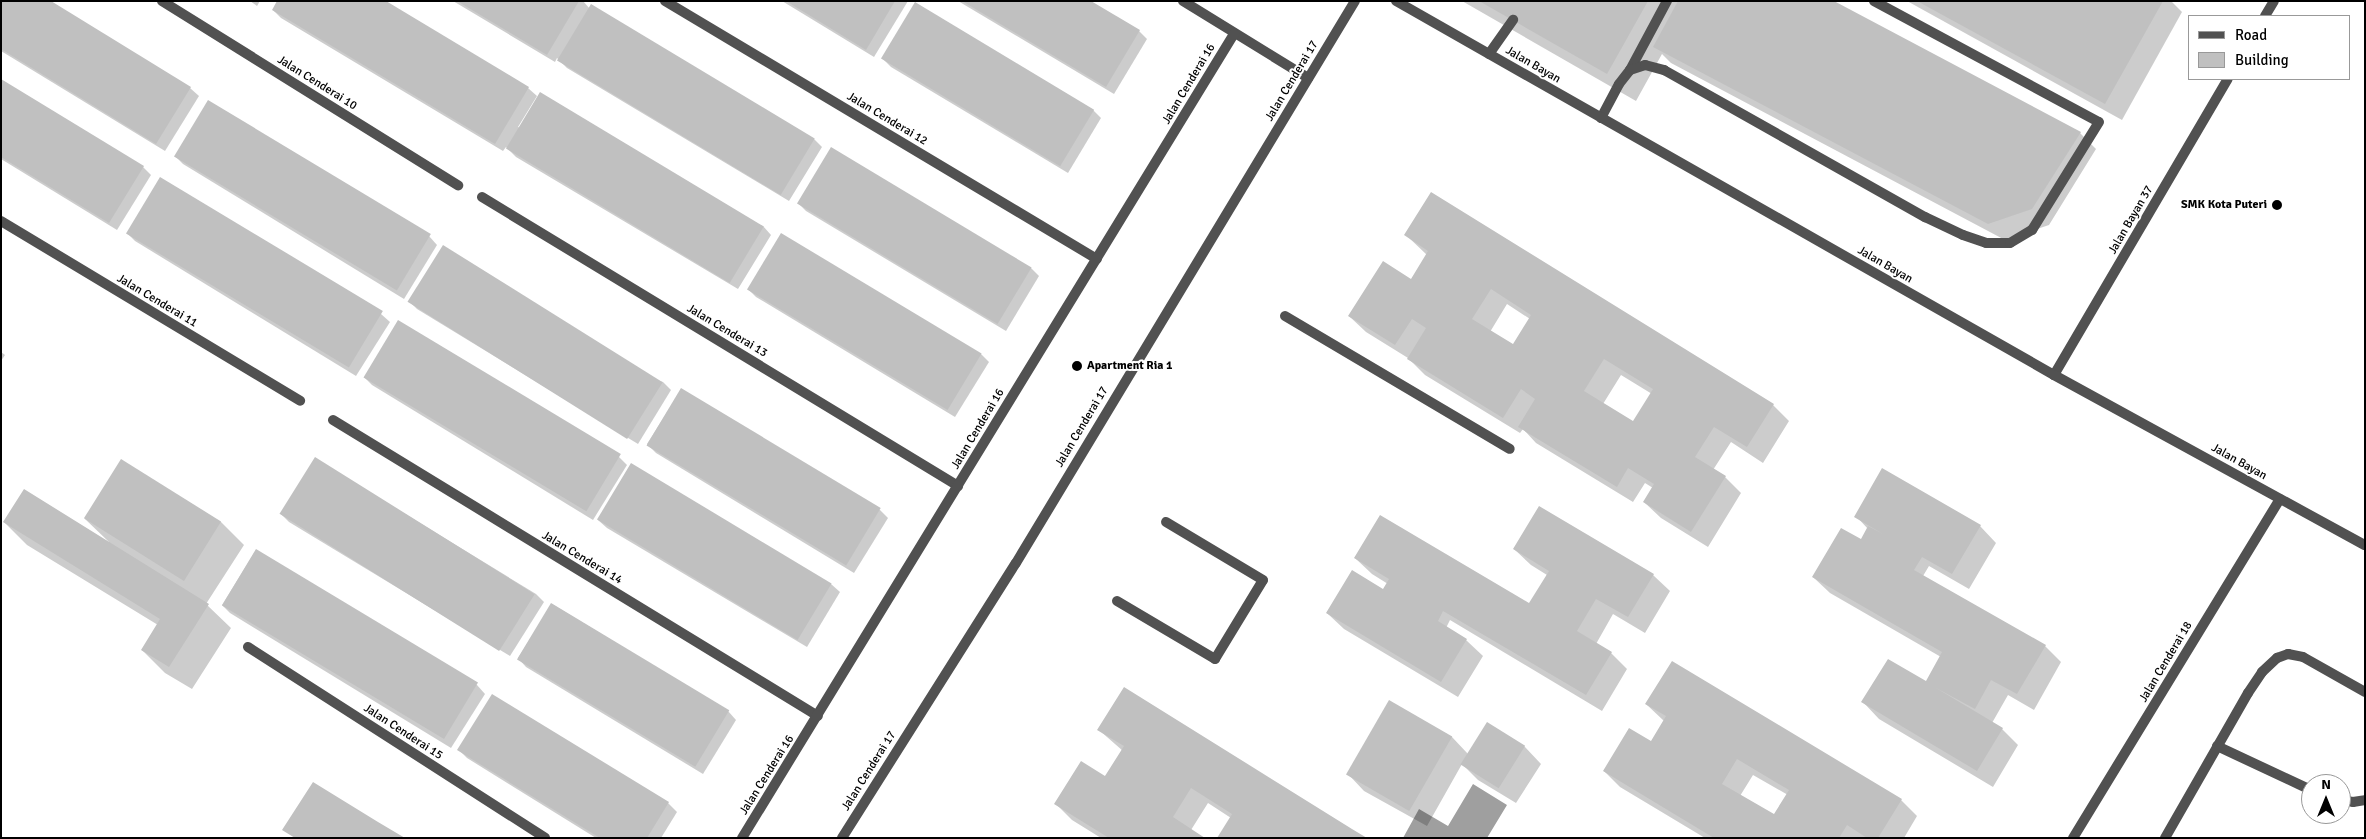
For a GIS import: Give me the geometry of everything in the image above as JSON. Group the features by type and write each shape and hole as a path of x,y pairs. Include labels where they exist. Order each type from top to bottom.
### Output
{"street":[{"name":"Jalan Cenderai 10","path":"162,1 458,186"},
{"name":"Jalan Cenderai 12","path":"665,1 1097,259"},
{"path":"1183,1 1308,78"},
{"name":"Jalan Cenderai 17","path":"842,838 1016,563 1354,1"},
{"name":"Jalan Bayan","path":"1396,1 2054,375 2365,545"},
{"path":"1600,118 1619,84 1630,70 1667,1"},
{"path":"1630,70 1646,65 1664,70 1925,218 1963,236 1986,243 2010,243 2032,230 2099,122 1874,1"},
{"path":"2266,15 2274,1"},
{"path":"1488,54 1513,20"},
{"name":"Jalan Cenderai 16","path":"742,838 1234,34"},
{"name":"Jalan Bayan 37","path":"2054,375 2227,80"},
{"name":"Jalan Cenderai 13","path":"482,198 958,486"},
{"name":"Jalan Cenderai 11","path":"1,221 300,401"},
{"path":"1285,316 1510,449"},
{"name":"Jalan Cenderai 14","path":"333,420 818,716"},
{"name":"Jalan Cenderai 18","path":"2073,838 2280,499"},
{"path":"1117,600 1215,659 1263,580 1166,522"},
{"name":"Jalan Cenderai 15","path":"248,646 545,838"},
{"path":"2165,838 2217,746 2262,672 2277,658 2288,654 2302,656 2365,692"},
{"path":"2217,746 2301,785"},
{"path":"2351,802 2365,800"}],"shaded area":[{"path":"1473,784 1507,805 1487,838 1403,838 1419,809 1448,826"}],"building":[{"path":"1,1 51,1 191,87 156,144 1,49"},
{"path":"277,1 386,1 529,87 495,144 272,10"},
{"path":"457,1 579,1 547,55"},
{"path":"786,1 895,1 866,50"},
{"path":"962,1 1091,1 1140,30 1106,87"},
{"path":"1479,1 1648,1 1607,74"},
{"path":"1678,1 1834,1 2081,132 2032,209 1988,224 1653,47"},
{"path":"1917,1 2163,1 2105,104"},
{"path":"915,2 1094,110 1060,166 881,59"},
{"path":"591,4 815,138 781,195 557,61"},
{"path":"1,79 144,166 109,223 1,157"},
{"path":"540,92 764,226 730,283 506,149"},
{"path":"208,100 431,234 397,290 174,157"},
{"path":"831,147 1032,268 998,324 797,204"},
{"path":"160,177 383,311 349,367 126,234"},
{"path":"1431,192 1774,404 1747,447 1714,427 1695,457 1726,476 1691,532 1643,502 1654,484 1628,468 1617,487 1518,427 1535,399 1521,389 1503,418 1407,359 1426,328 1412,319 1395,345 1348,316 1383,261 1411,279 1428,251 1404,235","holes":["1491,289 1531,315 1513,344 1472,319","1604,359 1653,389 1633,421 1584,391"]},
{"path":"781,233 982,354 948,410 747,290"},
{"path":"443,245 663,382 627,439 407,302"},
{"path":"398,320 621,454 586,511 363,377"},
{"path":"681,388 881,508 846,565 646,445"},
{"path":"315,457 535,594 499,651 279,514"},
{"path":"121,459 221,522 184,581 84,518"},
{"path":"631,463 832,584 798,640 597,520"},
{"path":"1882,468 1981,525 1952,574 1922,557 1914,570 2046,645 2017,694 1991,680 1975,709 1936,688 2003,728 1977,771 1861,702 1888,659 1926,681 1942,652 1812,577 1841,528 1861,539 1868,526 1883,534 1854,517"},
{"path":"24,489 209,604 169,667 141,650 160,619 3,522"},
{"path":"1539,506 1654,574 1628,617 1596,599 1577,631 1612,652 1586,695 1443,611 1438,621 1467,639 1441,682 1326,613 1352,570 1383,589 1389,579 1354,558 1380,515 1529,603 1549,571 1513,549"},
{"path":"256,549 478,682 444,739 222,606"},
{"path":"551,603 729,710 695,767 517,660"},
{"path":"1672,661 1902,799 1878,838 1867,838 1847,825 1839,838 1714,838 1603,771 1629,728 1651,741 1666,716 1645,704","holes":["1737,759 1789,790 1774,814 1722,784"]},
{"path":"1124,687 1367,838 1217,838 1232,814 1191,788 1173,817 1205,838 1109,838 1054,804 1081,761 1105,776 1124,746 1097,730"},
{"path":"492,694 669,802 647,838 600,838 457,750"},
{"path":"1389,700 1452,736 1409,811 1346,774"},
{"path":"1487,722 1525,746 1499,788 1461,764"},
{"path":"313,782 405,838 295,838 282,830"}],"place":[{"name":"SMK Kota Puteri","path":"2277,205"},
{"name":"Apartment Ria 1","path":"1077,366"}]}
